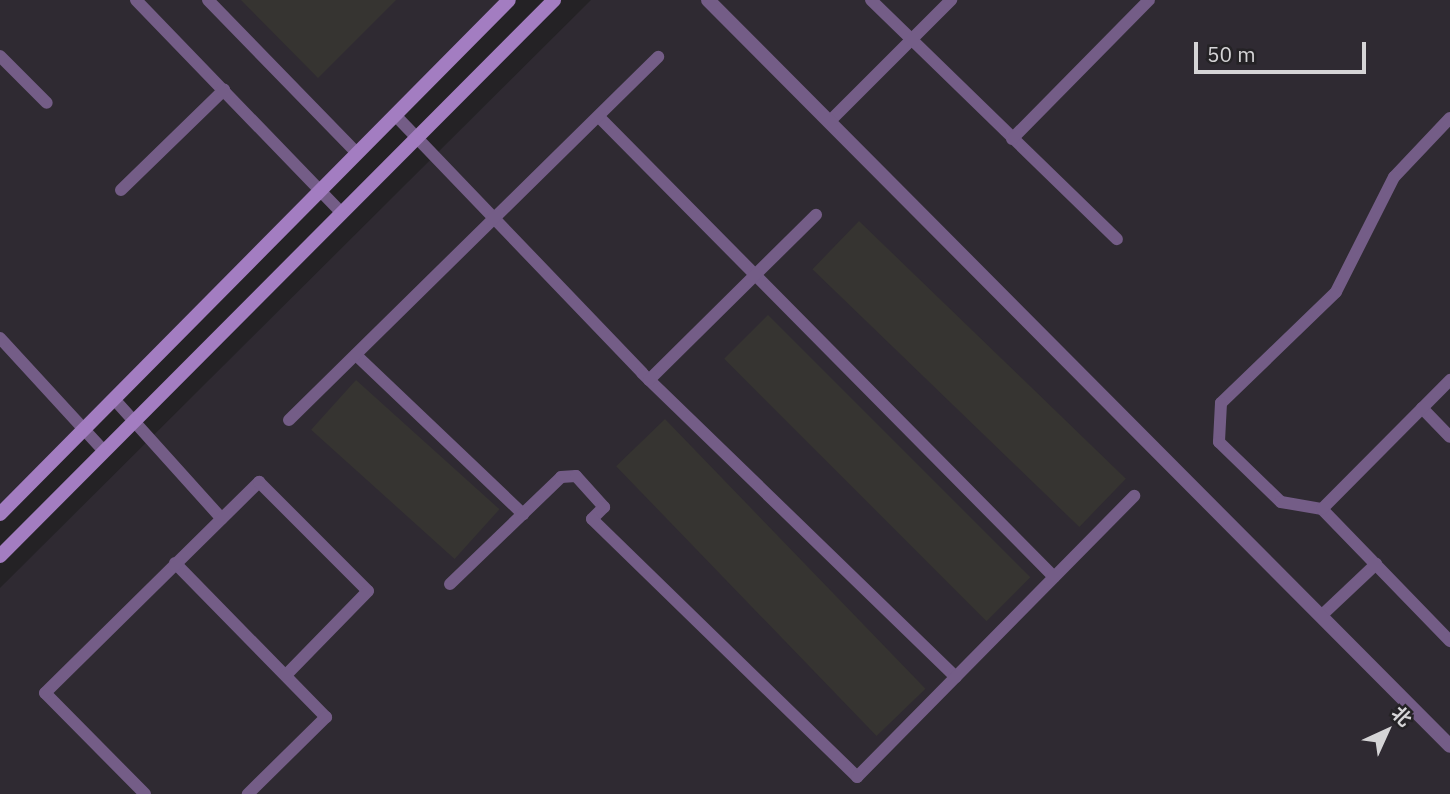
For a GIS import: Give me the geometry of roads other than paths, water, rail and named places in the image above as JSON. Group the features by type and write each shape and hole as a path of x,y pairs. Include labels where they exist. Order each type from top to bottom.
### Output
{"street":[{"path":"0,514 509,0"},
{"path":"0,556 554,0"},
{"path":"708,0 1450,746"}],"lane":[{"path":"136,0 342,213"},
{"path":"208,0 357,153"},
{"path":"871,0 909,41 1117,239"},
{"path":"829,122 951,0"},
{"path":"1012,139 1149,0"},
{"path":"0,56 47,103"},
{"path":"289,420 495,222 658,57"},
{"path":"121,190 224,90"},
{"path":"395,115 415,139 649,380 956,677"},
{"path":"599,117 1054,577"},
{"path":"1450,118 1394,177 1336,292 1221,403 1219,442 1281,502 1322,509 1450,641"},
{"path":"649,380 816,215"},
{"path":"0,338 86,428 104,452"},
{"path":"356,355 523,514"},
{"path":"1322,509 1450,380"},
{"path":"114,399 222,519"},
{"path":"1422,408 1450,437"},
{"path":"450,584 561,477 576,476 604,507 592,519 857,777 1134,496"},
{"path":"145,794 45,693 259,482 368,591 286,675"},
{"path":"175,563 326,716 248,794"},
{"path":"1321,616 1376,564"}]}
